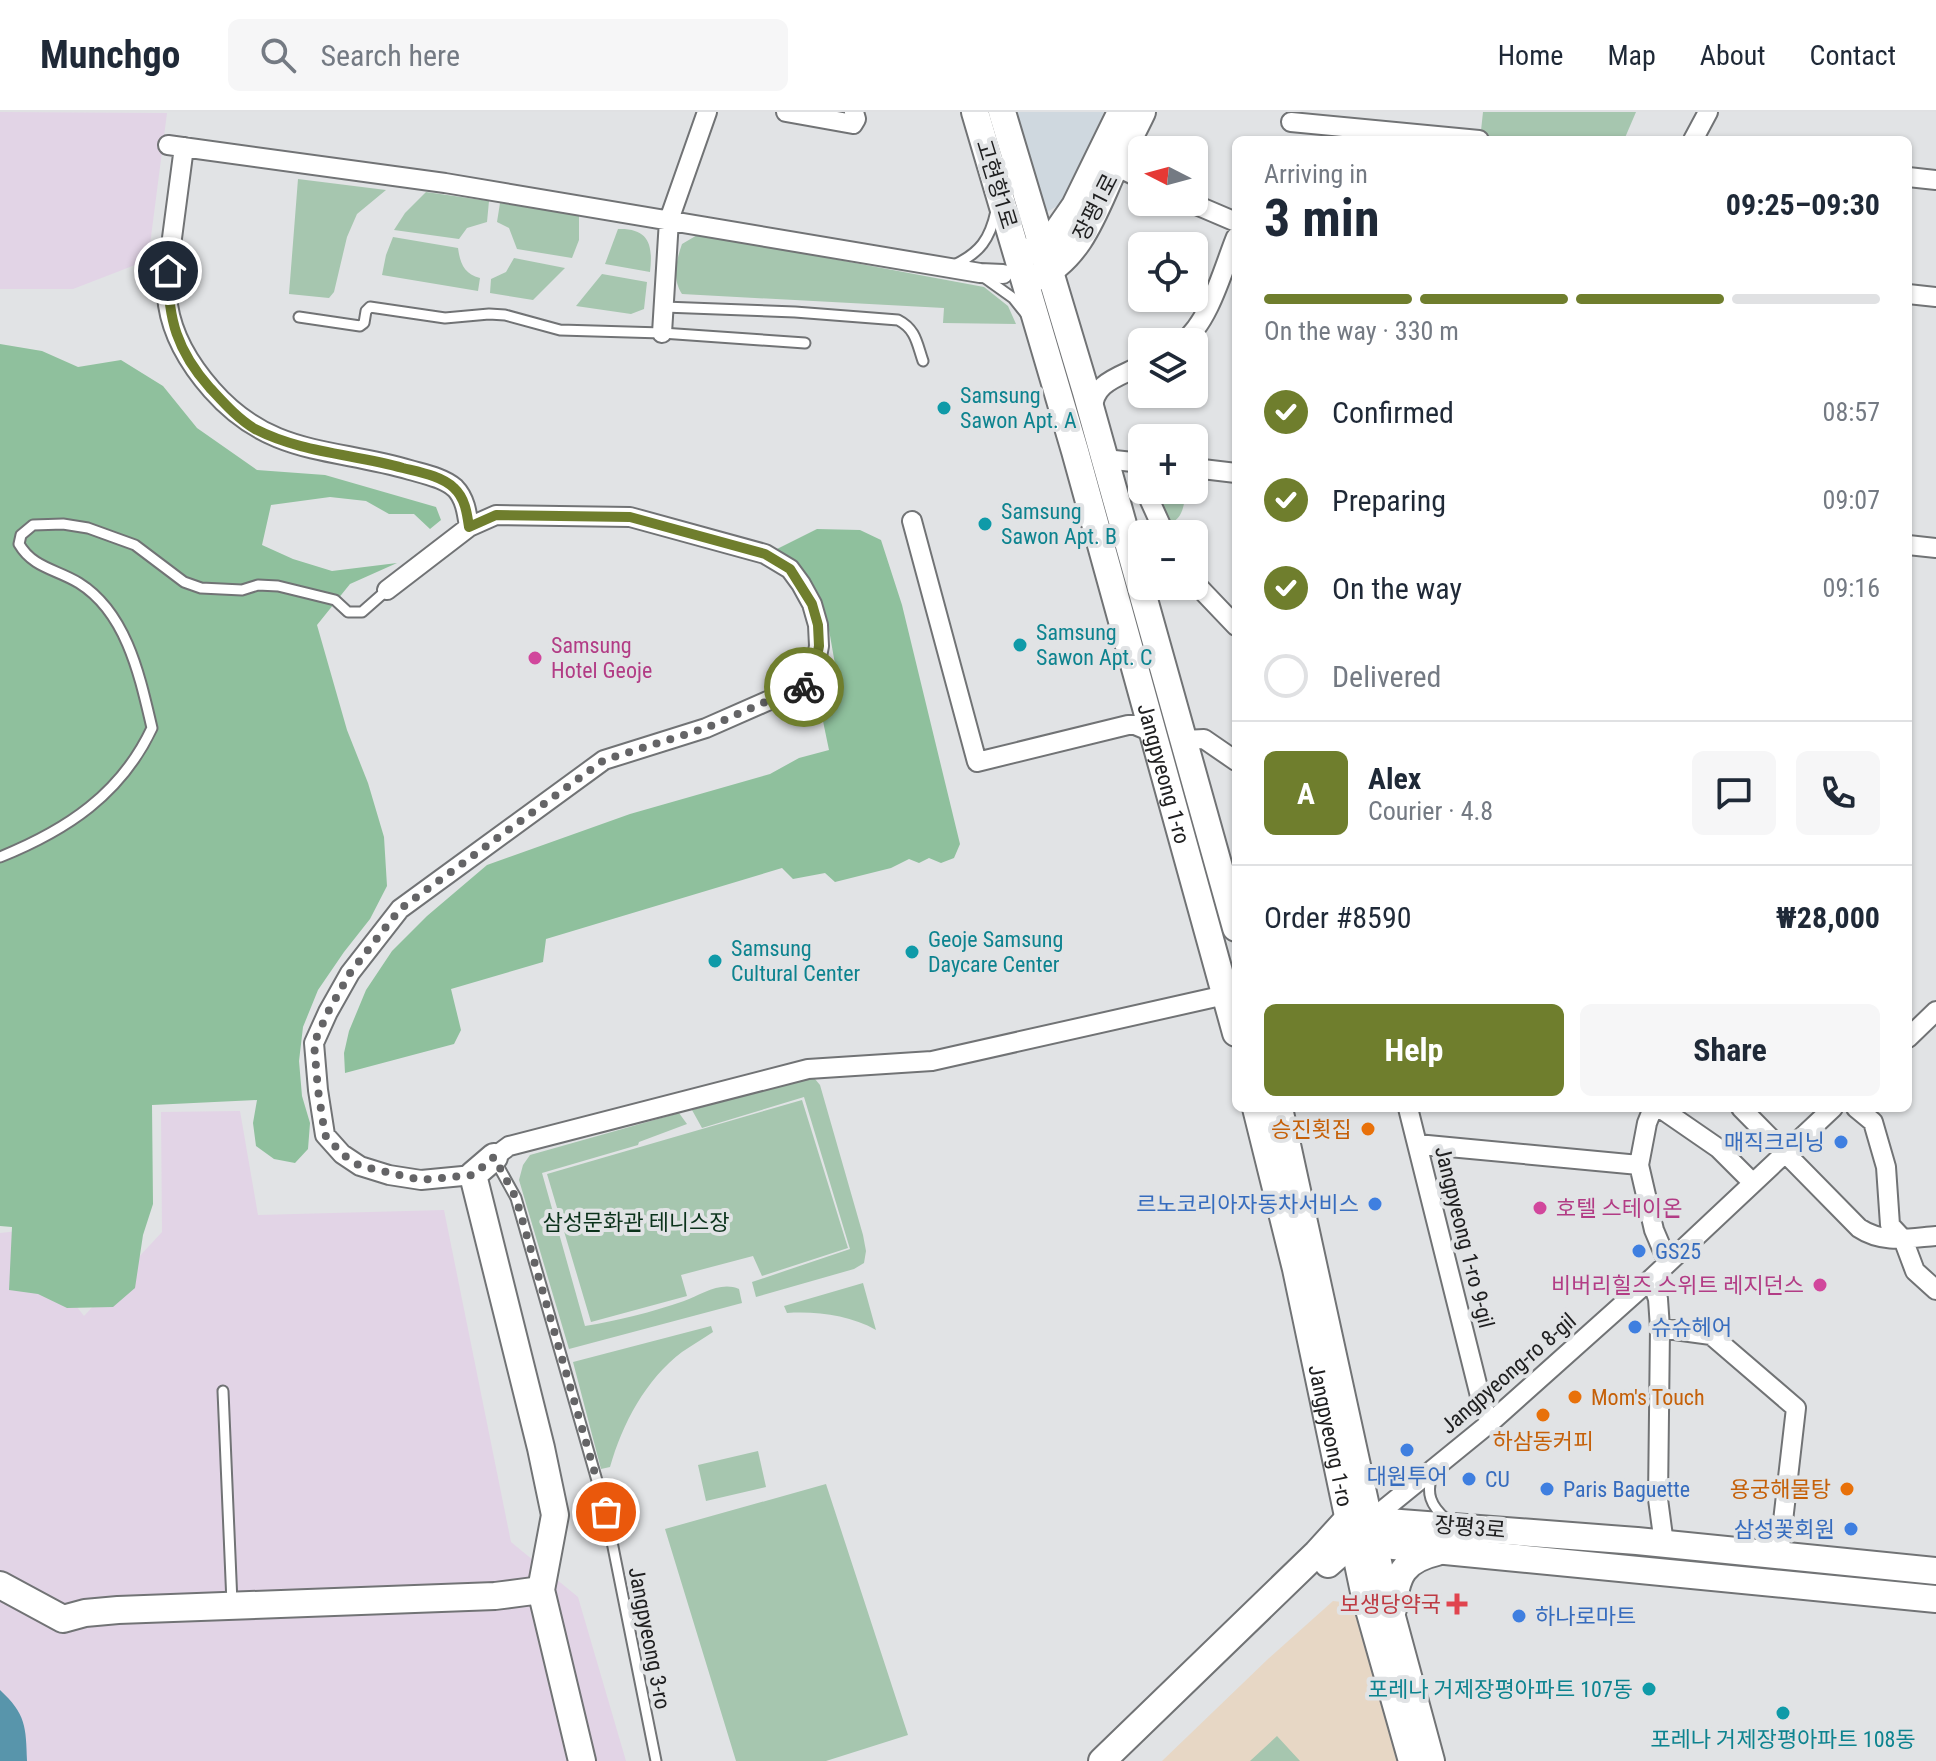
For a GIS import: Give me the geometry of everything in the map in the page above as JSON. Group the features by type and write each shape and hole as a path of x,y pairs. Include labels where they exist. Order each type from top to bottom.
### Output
{"street":[{"path":"662,333 669,220 707,112"},
{"path":"786,112 853,124 856,119 854,112"},
{"name":"고현항1로","path":"975,112 998,188 1016,271"},
{"name":"고현항1로","path":"1002,112 1064,319"},
{"name":"장평1로","path":"1016,271 1070,253 1093,216 1121,112"},
{"name":"장평1로","path":"1047,259 1052,239 1142,112"},
{"path":"1695,136 1708,112"},
{"path":"1284,136 1293,117 1447,136"},
{"path":"469,527 463,498 454,487 440,479 272,436 253,428 227,407 204,381 176,336 168,303 168,271 181,167 189,157 185,148 445,183 975,272 1016,271"},
{"path":"1107,162 1128,172"},
{"path":"1912,177 1936,180"},
{"path":"1208,210 1232,220"},
{"path":"647,216 658,226 667,245"},
{"path":"667,245 675,234 690,224"},
{"path":"1064,319 1067,276 1080,237"},
{"path":"1196,328 1232,247"},
{"name":"Jangpyeong 1-ro","path":"1016,271 1042,335 1231,993"},
{"path":"1912,294 1936,297"},
{"name":"Jangpyeong 1-ro","path":"1064,319 1232,913"},
{"path":"1093,418 1094,398 1099,387 1128,372"},
{"path":"1105,459 1128,465"},
{"path":"1208,470 1232,473"},
{"path":"387,590 469,527 496,515 630,517 765,554 790,569 815,614 819,646 815,667 803,689 706,728 604,760 400,909 350,973 314,1043 325,1135 342,1154 360,1166 421,1180 473,1175 509,1146 808,1069 932,1061 1231,993"},
{"path":"912,521 976,759"},
{"path":"1912,545 1936,548"},
{"path":"1208,597 1232,622"},
{"path":"976,759 1125,715 1136,707 1143,695"},
{"path":"976,759 1128,725 1154,733"},
{"path":"1185,740 1204,739 1232,758"},
{"path":"1912,1034 1936,1011"},
{"name":"Jangpyeong 1-ro","path":"1257,1112 1361,1531 1392,1616 1416,1758"},
{"name":"Jangpyeong 1-ro","path":"1280,1112 1361,1531 1364,1592 1416,1758"},
{"name":"Jangpyeong 1-ro 9-gil","path":"1409,1112 1483,1408 1491,1422"},
{"path":"1651,1112 1639,1165 1654,1230 1668,1263"},
{"path":"1666,1112 1718,1148 1753,1183"},
{"path":"1745,1112 1859,1228 1870,1235 1903,1239 1936,1236"},
{"name":"Jangpyeong-ro 8-gil","path":"1361,1531 1491,1422 1651,1279 1829,1112"},
{"path":"1861,1112 1873,1122 1886,1167 1890,1225 1903,1239 1915,1271 1936,1290"},
{"path":"1417,1144 1639,1165"},
{"path":"473,1175 555,1515 541,1590 582,1761"},
{"path":"1651,1279 1658,1299 1660,1328 1658,1499 1664,1544"},
{"path":"1660,1328 1711,1335 1796,1408 1779,1556"},
{"name":"장평3로","path":"1361,1531 1456,1526 1936,1571"},
{"path":"1102,1761 1317,1553 1361,1531"},
{"path":"1124,1761 1361,1531"},
{"name":"장평3로","path":"1361,1531 1444,1550 1936,1599"},
{"path":"1392,1616 1400,1575 1416,1558 1444,1550"},
{"path":"0,1585 63,1619 107,1611 495,1596 541,1590"}],"lane":[{"path":"948,268 975,253 992,233 998,188"},
{"path":"975,272 996,283 1013,298 1042,335"},
{"path":"299,317 360,326 370,307 445,318 505,315 560,330 662,333 805,343"},
{"path":"664,307 898,320 909,325 914,332 923,361"},
{"path":"0,857 39,839 99,802 140,755 152,728 134,660 102,600 81,584 35,563 19,544 21,535 33,525 63,524 111,535 135,545 184,582 201,588 242,590 258,585 278,586 335,600 348,612 362,612 387,590"},
{"name":"Jangpyeong 3-ro","path":"494,1157 516,1198 606,1512 656,1761"},
{"path":"223,1391 232,1605"},
{"path":"1435,1467 1428,1486 1429,1496 1434,1507 1456,1526"}],"shaded area":[{"path":"0,112 167,113 148,260 73,289 0,289"},
{"path":"1010,112 1104,112 1063,203 1041,215"},
{"path":"240,1111 258,1215 444,1210 511,1542 578,1597 626,1761 0,1761 0,1233 18,1231 84,1316 162,1232 161,1112"},
{"path":"1333,1601 1352,1603 1397,1761 1162,1761 1268,1659"}],"green space":[{"path":"1483,112 1636,112 1626,136 1480,136"},
{"path":"298,179 386,190 357,214 347,237 334,292 329,298 289,294"},
{"path":"426,192 489,201 487,222 467,228 459,239 394,230 405,213"},
{"path":"500,203 579,215 579,240 572,258 517,249 509,228 497,222"},
{"path":"618,229 637,232 647,240 651,254 650,272 605,264"},
{"path":"699,234 984,287 1008,306 1016,324 943,323 944,308 682,294 676,276 680,250 682,244"},
{"path":"393,237 458,248 464,267 480,278 478,291 382,275"},
{"path":"514,258 565,268 533,300 490,293 491,279 506,272"},
{"path":"602,274 647,282 644,309 631,314 576,306"},
{"path":"0,344 42,351 78,367 121,360 163,386 197,428 257,470 325,475 436,507 441,520 430,529 414,514 389,514 366,501 330,497 271,505 262,545 332,571 397,563 350,584 317,625 347,730 368,783 384,837 387,886 370,919 318,990 303,1027 299,1061 302,1096 310,1123 308,1149 295,1163 274,1159 256,1146 253,1123 257,1100 152,1105 153,1204 143,1235 135,1288 113,1307 67,1308 38,1294 9,1290 12,1227 0,1226"},
{"path":"1162,504 1184,504 1175,520 1170,520"},
{"path":"817,529 860,530 881,540 902,605 960,844 954,858 941,863 929,858 919,863 909,859 891,868 835,882 825,873 793,879 782,868 546,939 543,962 451,989 461,1030 454,1044 345,1073 344,1053 349,1031 366,990 392,951 427,916 487,865 630,814 770,774 799,758 829,750 819,702 836,670 828,624 820,597 810,579 793,560 777,549"},
{"path":"806,1076 820,1085 863,1235 866,1251 864,1263 854,1269 756,1297 752,1282 850,1249 804,1097 702,1128 692,1110"},
{"name":"삼성문화관 테니스장","path":"802,1100 848,1248 762,1276 753,1256 681,1275 687,1296 591,1322 547,1174"},
{"path":"679,1113 687,1124 638,1145 542,1173 585,1326 622,1319 725,1287 739,1289 742,1303 569,1349 519,1180 523,1165 530,1155"},
{"path":"863,1283 876,1330 833,1315 787,1313 784,1306"},
{"path":"711,1326 713,1332 682,1352 657,1375 629,1419 610,1467 601,1469 573,1362"},
{"path":"758,1451 766,1487 706,1501 698,1465"},
{"path":"826,1484 908,1735 826,1761 736,1761 665,1529"},
{"path":"1277,1736 1300,1761 1250,1761"}],"water":[{"path":"0,1690 20,1714 27,1761 0,1761"}],"way so far":[{"path":"606,1512 516,1198 494,1157 473,1175 421,1180 360,1166 342,1154 325,1135 314,1043 350,973 400,909 565,787 604,760 706,728 772,699 791,696 804,687"}],"place":[{"name":"Samsung Sawon Apt. A","path":"944,408"},
{"name":"Samsung Sawon Apt. B","path":"985,524"},
{"name":"Samsung Sawon Apt. C","path":"1020,645"},
{"name":"Samsung Hotel Geoje","path":"535,658"},
{"name":"Geoje Samsung Daycare Center","path":"912,952"},
{"name":"Samsung Cultural Center","path":"715,961"},
{"name":"승진횟집","path":"1368,1129"},
{"name":"매직크리닝","path":"1841,1142"},
{"name":"르노코리아자동차서비스","path":"1375,1204"},
{"name":"호텔 스테이온","path":"1540,1208"},
{"name":"GS25","path":"1639,1251"},
{"name":"비버리힐즈 스위트 레지던스","path":"1820,1285"},
{"name":"슈슈헤어","path":"1635,1327"},
{"name":"Mom's Touch","path":"1575,1397"},
{"name":"하삼동커피","path":"1543,1415"},
{"name":"대원투어","path":"1407,1450"},
{"name":"CU","path":"1469,1479"},
{"name":"Paris Baguette","path":"1547,1489"},
{"name":"용궁해물탕","path":"1847,1489"},
{"name":"삼성꽃회원","path":"1851,1529"},
{"name":"보생당약국","path":"1457,1604"},
{"name":"하나로마트","path":"1519,1616"},
{"name":"포레나 거제장평아파트 107동","path":"1649,1689"},
{"name":"포레나 거제장평아파트 108동","path":"1783,1713"}],"route":[{"path":"168,271 168,303 176,336 187,358 227,407 253,428 290,443 378,460 440,479 454,487 463,498 469,527 496,515 630,517 765,554 790,569 812,604 818,625 819,646 815,667 804,687"}]}
